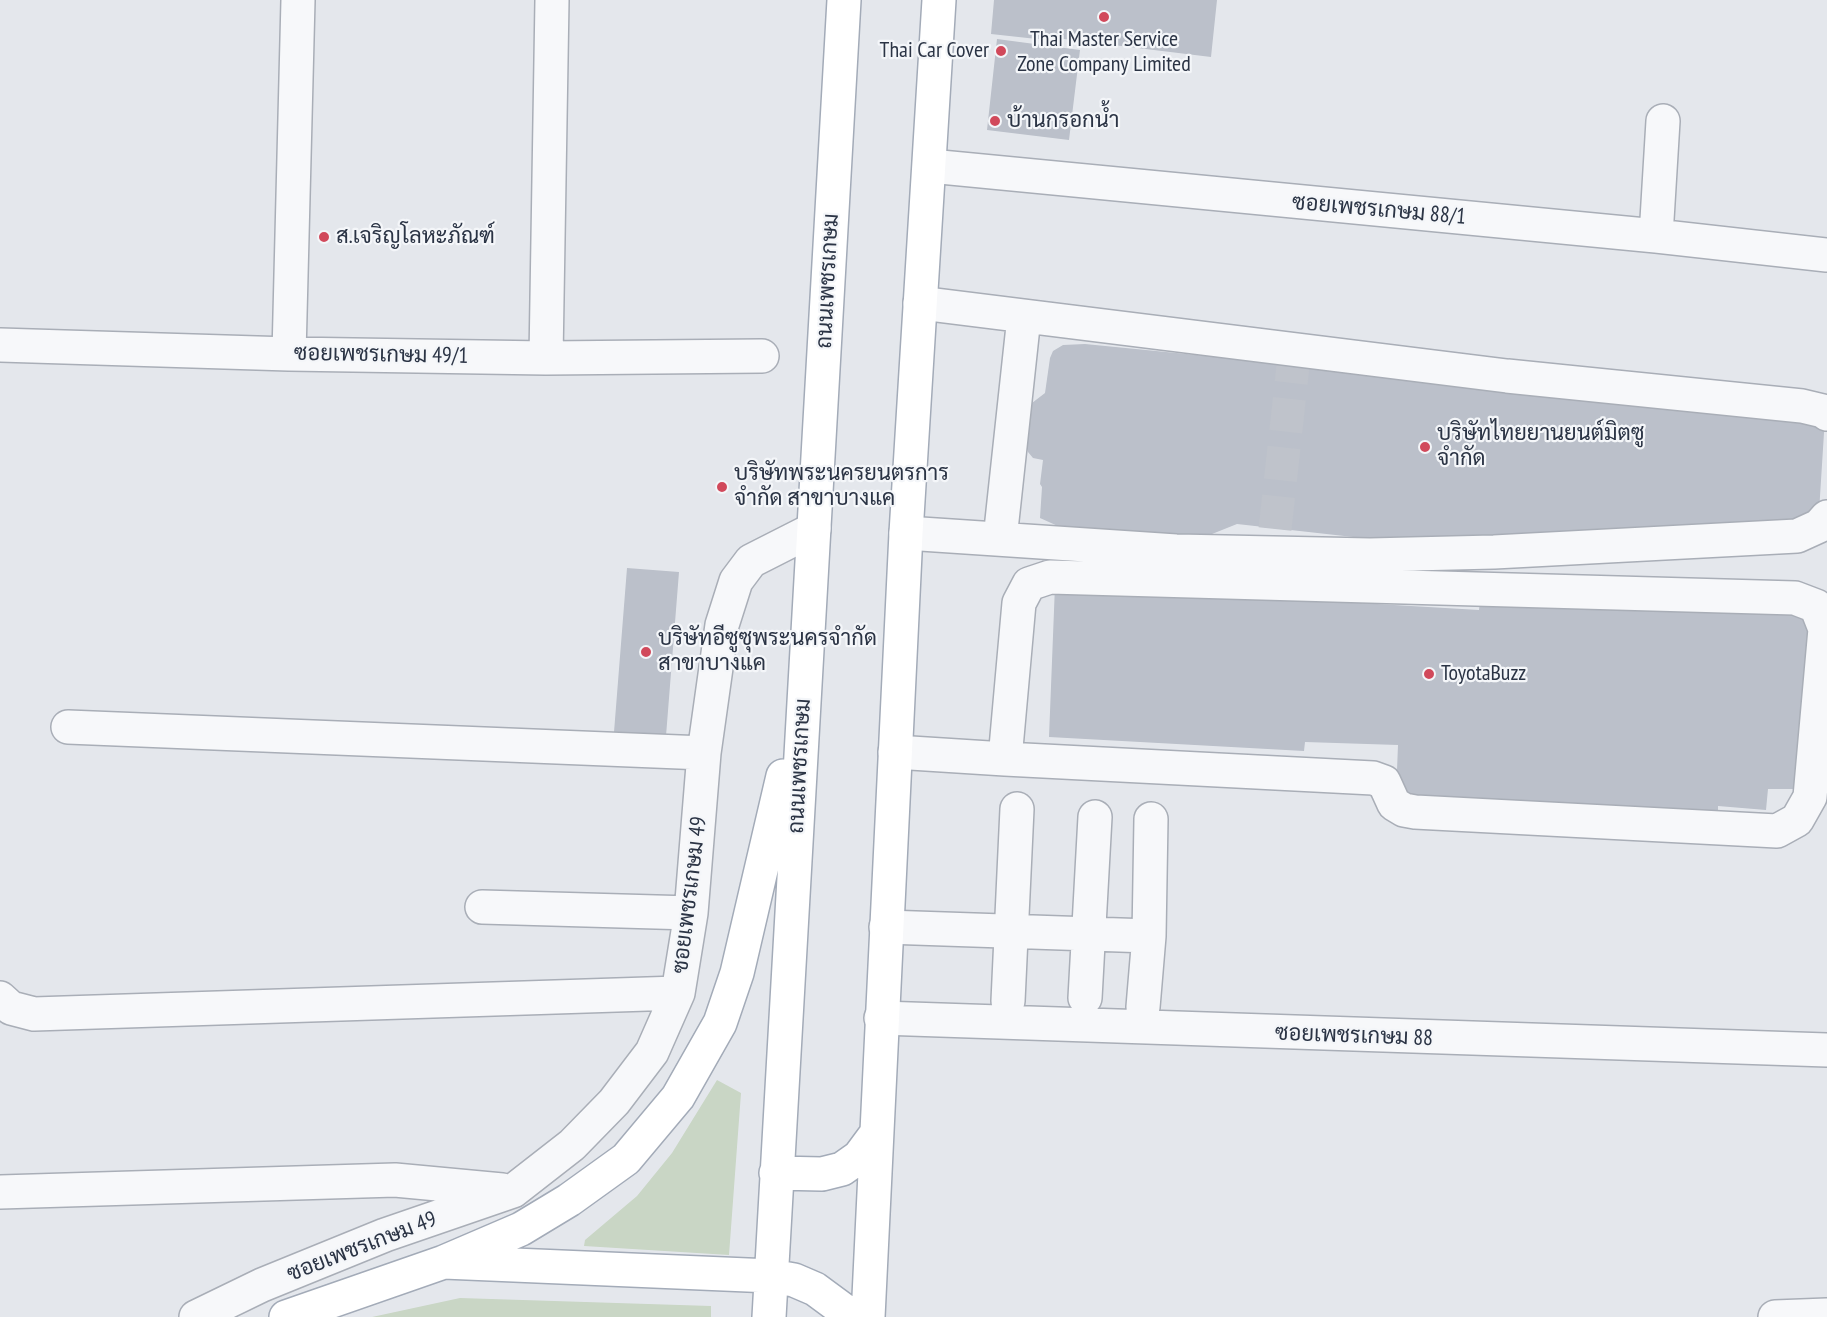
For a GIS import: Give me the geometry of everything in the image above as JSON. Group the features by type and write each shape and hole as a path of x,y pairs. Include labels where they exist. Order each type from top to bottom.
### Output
{"main road":[{"name":"ถนนเพชรเกษม","path":"768,1317 844,0"},
{"path":"868,1317 894,752 939,0"},
{"path":"286,1317 444,1263 521,1229 569,1200 626,1159 678,1097 720,1023 737,973 780,795 806,657"},
{"path":"777,1173 822,1174 842,1169 859,1157 876,1134"},
{"path":"444,1263 771,1276 794,1280 815,1288 853,1317"}],"street":[{"path":"289,354 298,0"},
{"path":"546,358 552,0"},
{"path":"1656,236 1663,121"},
{"name":"ซอยเพชรเกษม 88/1","path":"930,166 1656,236 1827,255"},
{"path":"920,303 1294,358 1802,406 1827,414"},
{"path":"1000,538 1024,317"},
{"name":"ซอยเพชรเกษม 49/1","path":"0,345 289,354 546,358 762,356"},
{"path":"906,533 1176,551 1273,541 1494,552 1797,536 1819,526 1827,517"},
{"name":"ซอยเพชรเกษม 49","path":"196,1317 262,1285 364,1244 513,1191 572,1145 614,1102 652,1052 678,993 691,913 704,753 722,625 735,581 751,561 814,529"},
{"path":"894,752 1005,759 1374,778 1384,782 1394,804 1404,810 1414,812 1777,831 1797,820 1810,797 1826,629 1816,606 1795,598 1050,578 1029,584 1019,603 1005,759"},
{"path":"68,727 704,753"},
{"path":"1008,1001 1017,809"},
{"path":"1085,998 1095,817"},
{"path":"1143,1006 1149,936 1151,819"},
{"path":"482,907 691,913"},
{"path":"886,927 1149,936"},
{"path":"0,998 11,1008 34,1014 678,993"},
{"name":"ซอยเพชรเกษม 88","path":"881,1018 1827,1050"},
{"path":"0,1192 395,1180 513,1191"},
{"path":"1775,1317 1827,1316"}],"green space":[{"path":"717,1080 741,1093 729,1255 584,1246 585,1240 637,1196 672,1153"},
{"path":"460,1298 711,1306 711,1317 372,1317"}],"building":[{"name":"Thai Master Service Zone Company Limited","path":"994,0 1217,0 1211,57 1056,38 1055,41 991,34"},
{"path":"997,39 1080,50 1069,140 987,130"},
{"name":"บริษัทไทยยานยนต์มิตซู จำกัด","path":"1085,344 1825,417 1818,528 1389,541 1237,524 1197,540 1060,527 1040,518 1043,460 1033,458 1028,452 1025,441 1032,403 1045,393 1053,351 1063,345"},
{"name":"บริษัทอีซูซุพระนครจำกัด สาขาบางแค","path":"627,568 679,572 666,736 614,732"},
{"name":"ToyotaBuzz","path":"1055,585 1479,610 1480,601 1811,612 1797,789 1768,789 1766,810 1718,806 1718,822 1396,795 1398,745 1305,742 1304,751 1049,737"}],"tunnel":[{"path":"1275,529 1293,366"}],"place":[{"name":"Thai Master Service Zone Company Limited","path":"1104,17"},
{"name":"Thai Car Cover","path":"1001,51"},
{"name":"บ้านกรอกน้ำ","path":"995,121"},
{"name":"ส.เจริญโลหะภัณฑ์","path":"324,237"},
{"name":"บริษัทไทยยานยนต์มิตซู จำกัด","path":"1425,447"},
{"name":"บริษัทพระนครยนตรการ จำกัด สาขาบางแค","path":"722,487"},
{"name":"บริษัทอีซูซุพระนครจำกัด สาขาบางแค","path":"646,652"},
{"name":"ToyotaBuzz","path":"1429,674"}]}
